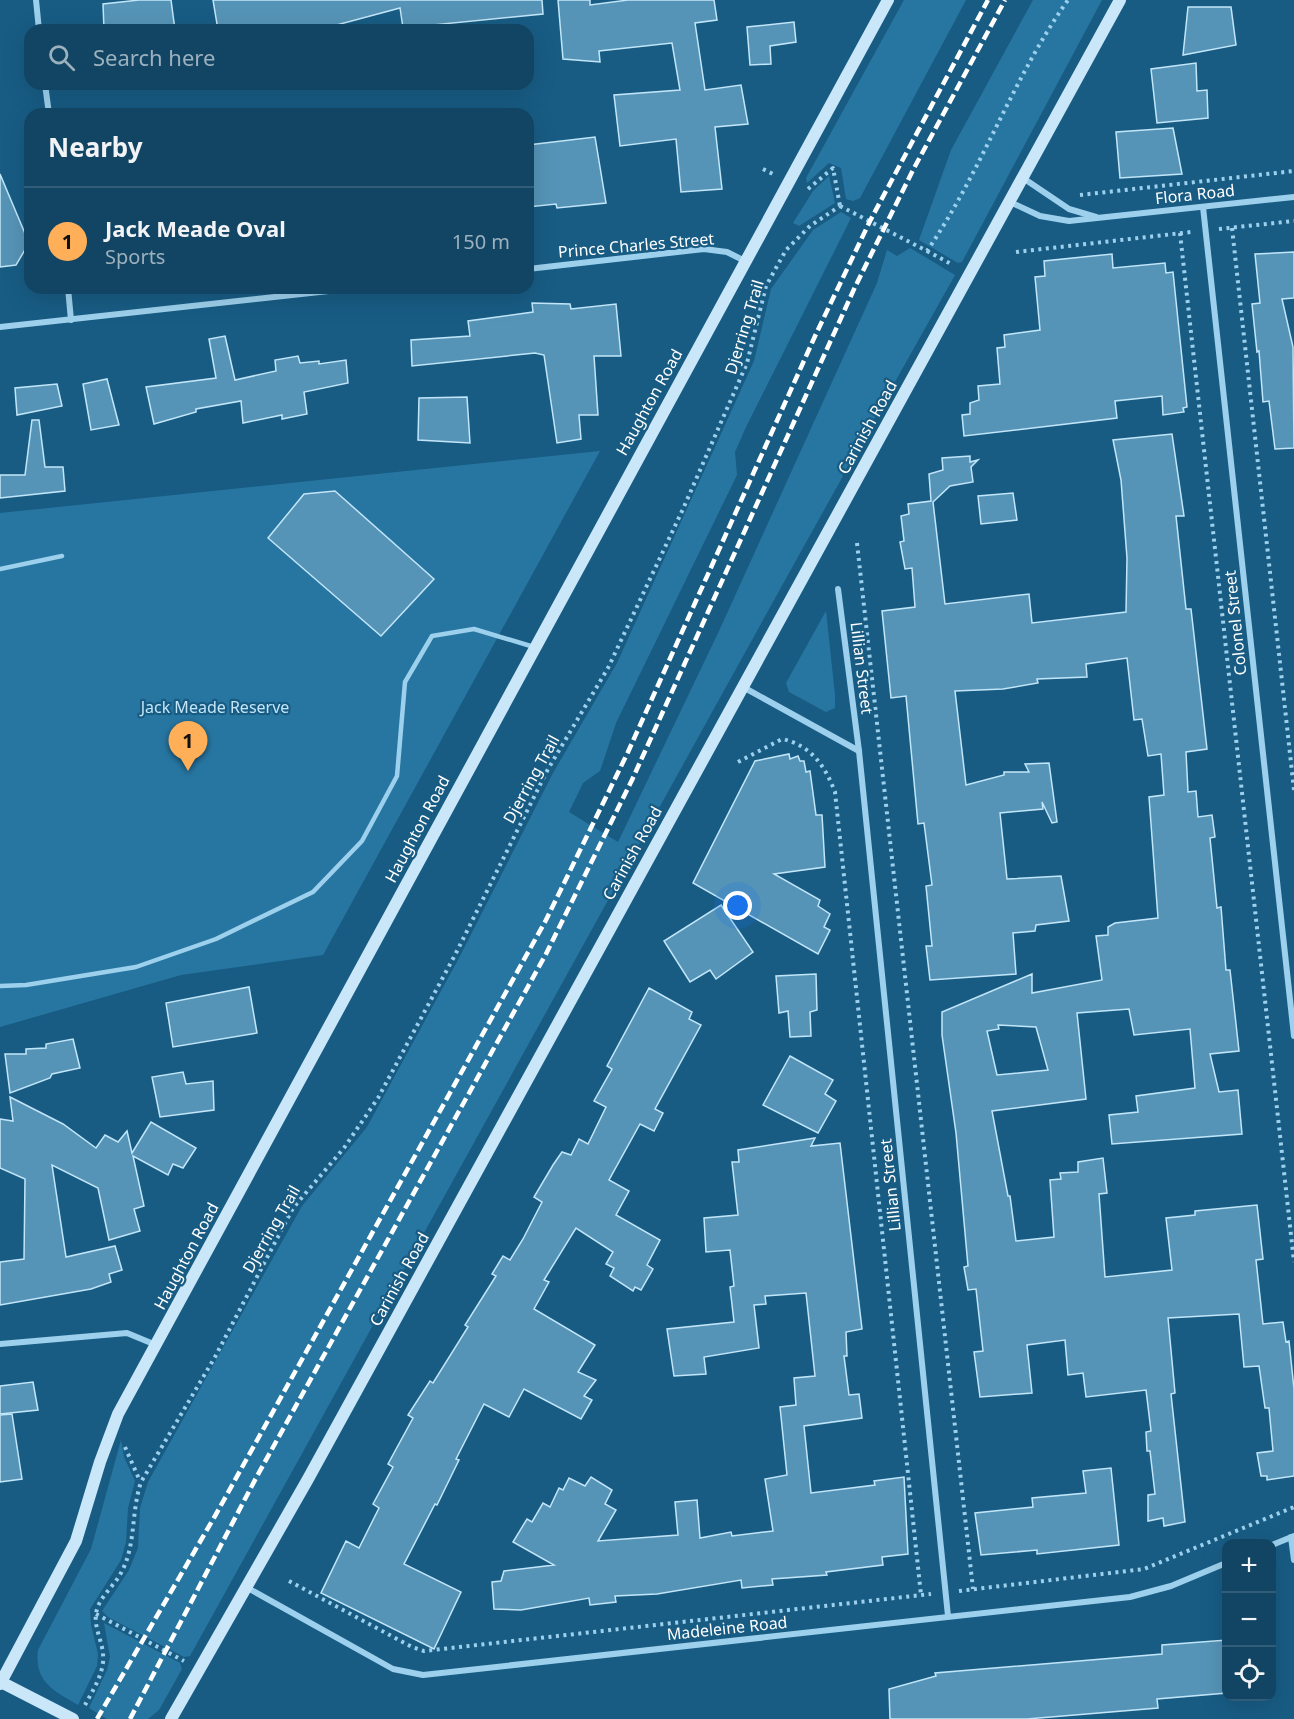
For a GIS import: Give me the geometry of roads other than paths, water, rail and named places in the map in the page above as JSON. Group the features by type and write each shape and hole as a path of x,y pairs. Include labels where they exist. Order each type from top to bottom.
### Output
{"street":[{"path":"36,0 38,24"},
{"name":"Haughton Road","path":"1,1683 67,1561 86,1511 111,1430 534,647 888,0"},
{"name":"Carinish Road","path":"171,1719 363,1379 1120,0"},
{"path":"46,90 48,108"},
{"name":"Flora Road","path":"1023,178 1069,209 1099,218"},
{"name":"Flora Road","path":"1010,202 1040,216 1069,220 1294,197"},
{"name":"Colonel Street","path":"1203,207 1294,1036"},
{"name":"Prince Charles Street","path":"534,268 704,249 727,252 745,261"},
{"path":"69,294 71,320"},
{"path":"0,327 303,294"},
{"name":"Lillian Street","path":"838,589 859,751 948,1616"},
{"path":"742,687 859,751"},
{"path":"0,1344 127,1333 157,1345"},
{"path":"1276,1543 1293,1536 1294,1560"},
{"name":"Madeleine Road","path":"246,1587 393,1669 423,1675 948,1616 1130,1598 1171,1586 1222,1565"},
{"path":"1,1683 73,1719"}],"lane":[{"path":"0,569 62,556"},
{"path":"0,986 26,985 136,967 216,939 313,892 362,841 397,776 405,682 432,636 474,629 534,647"}],"railway":[{"path":"97,1719 215,1516 546,920 628,752 816,334 870,221 988,0"},
{"path":"130,1719 256,1478 546,954 632,780 855,287 913,170 1005,0"}],"place":[{"name":"Jack Meade Oval","path":"188,771"}],"park label":[{"name":"Jack Meade Reserve","path":"215,707"}]}
